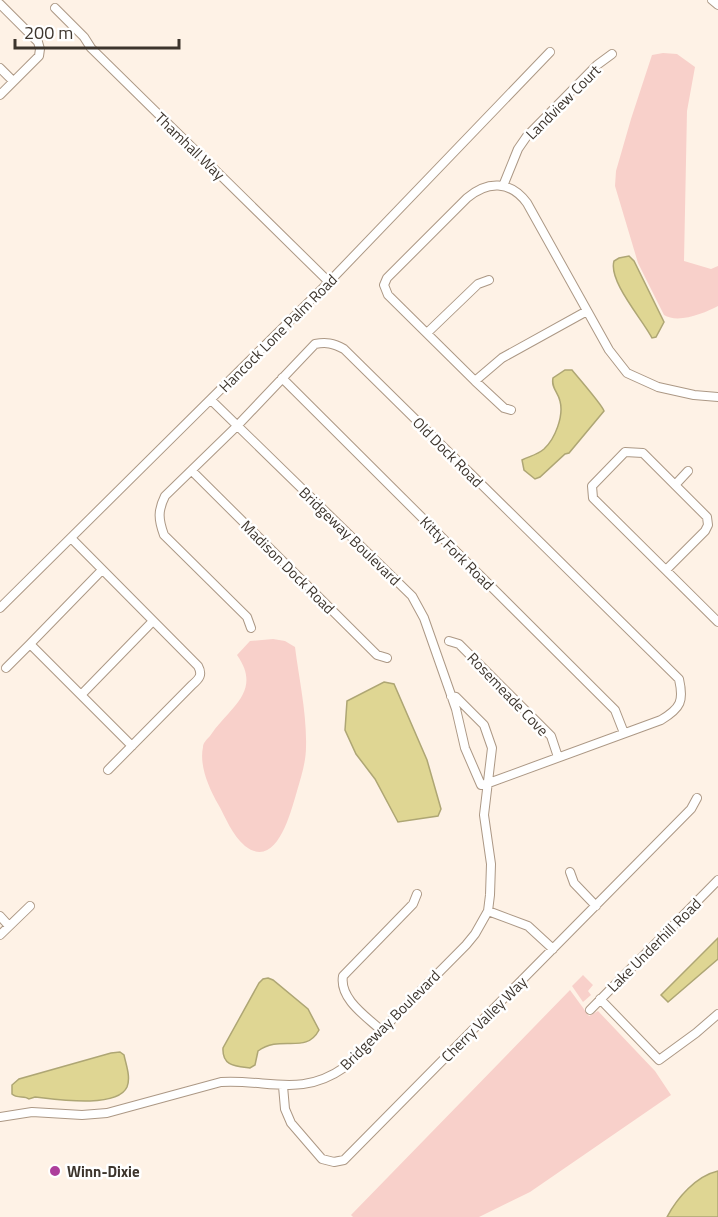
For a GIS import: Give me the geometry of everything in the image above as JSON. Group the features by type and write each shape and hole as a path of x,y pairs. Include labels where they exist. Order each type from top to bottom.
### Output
{"street":[{"path":"712,0 718,5"},
{"path":"0,4 35,39 40,49 39,56 0,95"},
{"name":"Thamhall Way","path":"55,8 84,37 91,48 329,282"},
{"name":"Hancock Lone Palm Road","path":"0,608 329,282 550,52"},
{"name":"Landview Court","path":"504,186 518,149 527,136 597,65 612,54"},
{"path":"0,68 14,81"},
{"path":"512,410 504,408 475,381 388,295 384,285 387,278 477,190 490,185 504,186 521,194 609,350 627,373 658,387 694,395 718,397"},
{"path":"427,333 477,284 489,280"},
{"path":"475,381 502,358 587,311"},
{"name":"Old Dock Road","path":"251,628 247,617 164,535 159,523 159,509 165,496 237,426 315,344 325,342 344,348 679,679 682,691 680,704 674,712 661,720 486,784"},
{"name":"Kitty Fork Road","path":"282,378 615,710 624,733"},
{"name":"Bridgeway Boulevard","path":"211,400 412,596 424,618 456,709 465,748 481,785 486,784"},
{"path":"666,570 705,531 708,525 707,517 643,453 624,452 592,486 593,498 666,570 717,618"},
{"name":"Madison Dock Road","path":"192,471 377,655 387,658"},
{"path":"675,484 688,471"},
{"path":"71,537 198,666 201,676 108,770"},
{"path":"6,668 102,570"},
{"path":"81,695 153,621"},
{"name":"Rosemeade Cove","path":"449,641 459,644 551,736 558,757"},
{"path":"30,644 132,746"},
{"name":"Bridgeway Boulevard","path":"0,1117 32,1112 82,1115 107,1113 221,1082 240,1081 283,1086 312,1083 337,1073 382,1031 466,945 488,911 492,883 484,815 486,784 492,759 490,739 484,725 473,712 456,697 451,696"},
{"name":"Cherry Valley Way","path":"283,1086 285,1109 291,1124 322,1159 334,1162 344,1160 691,809 696,798"},
{"path":"570,873 574,883 596,906"},
{"name":"Lake Underhill Road","path":"590,1010 718,880"},
{"path":"382,1031 346,996 342,982 343,976 413,904 417,894"},
{"path":"0,935 30,906"},
{"path":"488,911 528,926 553,949"},
{"path":"0,916 9,926"},
{"path":"600,999 658,1060 718,1014"}],"shaded area":[{"path":"677,54 695,67 687,111 684,261 711,269 718,266 718,306 684,318 664,315 638,263 615,186 616,171 652,55"},
{"path":"629,256 634,261 664,322 656,337 652,338 616,279 614,261"},
{"path":"565,370 572,370 604,411 569,453 535,479 524,470 522,460 544,449 555,433 560,420 561,407 553,385 553,378"},
{"path":"273,639 285,641 295,647 304,709 306,753 294,800 281,835 266,851 256,852 236,837 208,784 202,754 204,743 234,707 245,689 244,668 237,655 250,641"},
{"path":"384,682 394,684 427,760 441,809 438,816 398,822 375,779 356,754 345,730 347,701"},
{"path":"718,938 718,959 668,1002 661,995"},
{"path":"583,975 593,985 588,991 591,995 583,1002 572,986"},
{"path":"268,978 308,1009 319,1030 307,1041 267,1046 258,1051 255,1065 250,1068 230,1064 223,1054 223,1048 259,983"},
{"path":"570,990 589,1016 598,1011 655,1071 671,1095 530,1192 479,1217 353,1217 351,1215"},
{"path":"120,1052 124,1055 128,1083 121,1094 111,1098 70,1101 35,1097 29,1099 12,1094 12,1085 19,1079"},
{"path":"718,1171 718,1217 667,1217 676,1202 688,1189 702,1178"}],"place":[{"name":"Winn-Dixie","path":"55,1171"}]}
